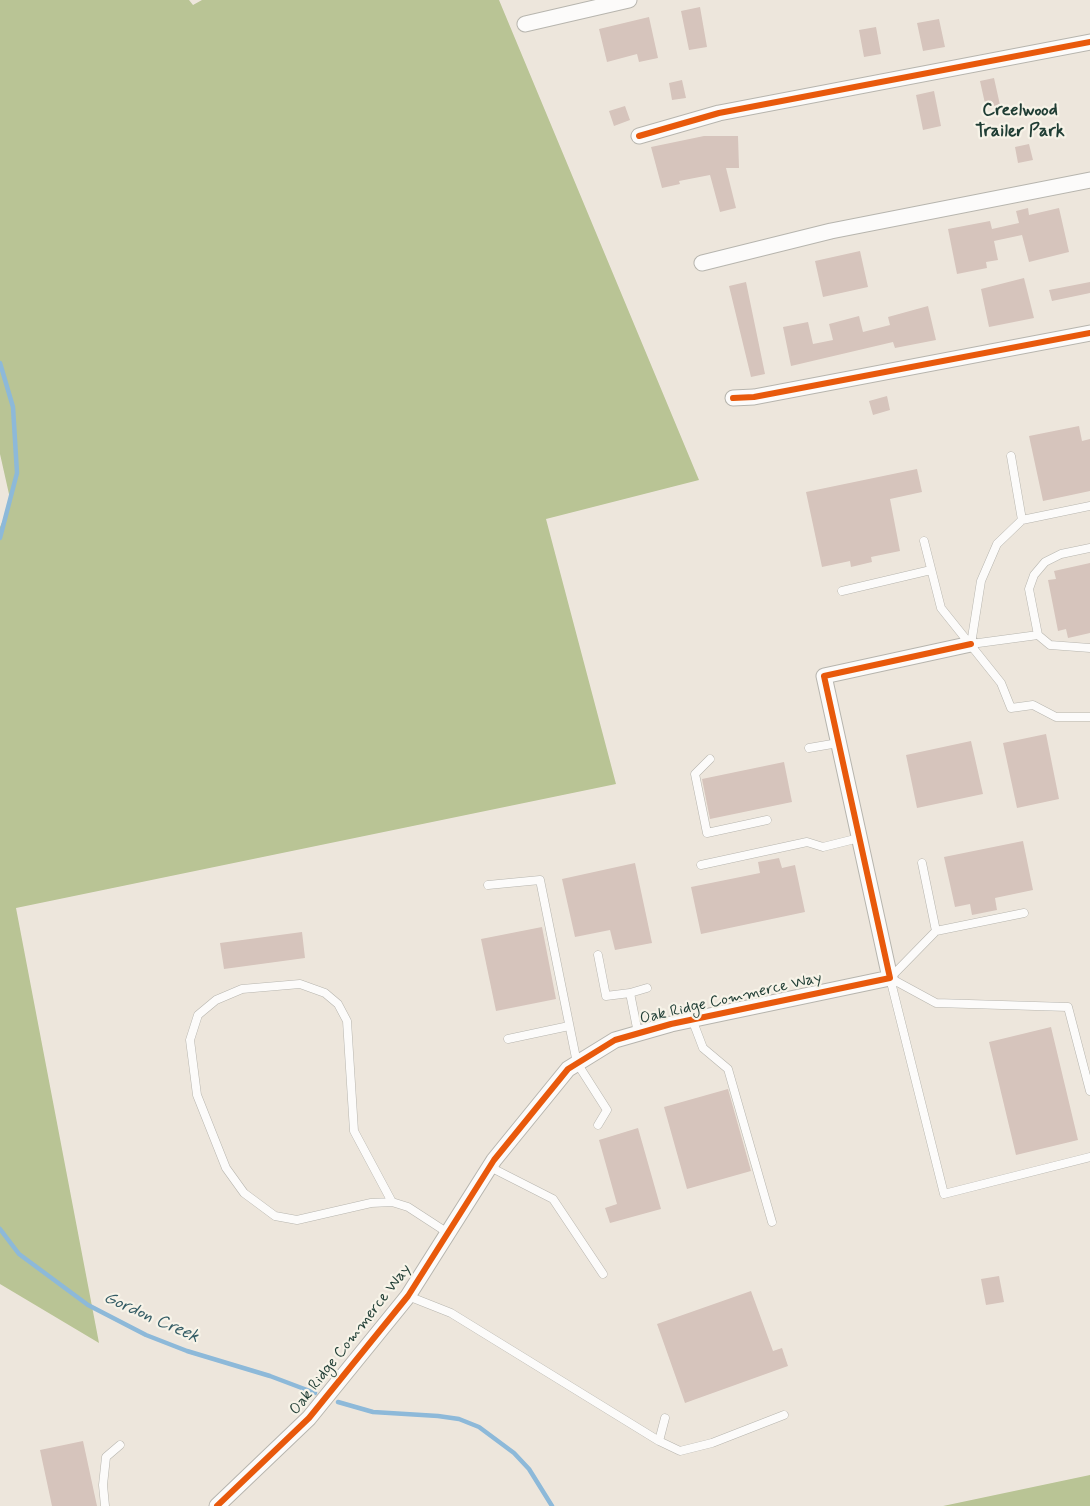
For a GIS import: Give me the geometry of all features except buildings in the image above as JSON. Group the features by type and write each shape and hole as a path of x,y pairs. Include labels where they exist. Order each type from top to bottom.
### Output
{"street":[{"path":"525,24 629,0"},
{"path":"639,136 719,113 1090,42"},
{"path":"702,263 831,231 1090,180"},
{"path":"733,398 754,397 1090,333"},
{"path":"890,978 824,676 971,644"},
{"name":"Oak Ridge Commerce Way","path":"217,1506 309,1418 408,1296 490,1167 568,1069 615,1040 638,1033 692,1019 890,978"}],"lane":[{"path":"1011,456 1022,520"},
{"path":"971,644 981,582 997,544 1022,520 1090,506"},
{"path":"924,541 941,608 1000,683 1011,708 1033,705 1056,717 1090,717"},
{"path":"1090,548 1061,554 1045,562 1034,575 1029,589 1038,634 1050,645 1090,648"},
{"path":"842,591 930,570"},
{"path":"971,644 1038,634"},
{"path":"809,748 838,743"},
{"path":"710,759 695,774 708,833 767,820"},
{"path":"701,865 807,842 823,847 859,838"},
{"path":"922,863 936,931"},
{"path":"488,885 540,880 577,1063 607,1110 598,1125"},
{"path":"890,978 936,931 1024,913"},
{"path":"598,955 606,996 630,993 647,988"},
{"path":"890,978 936,1003 1068,1007 1090,1091"},
{"path":"890,978 944,1194 1090,1157"},
{"path":"392,1202 354,1131 347,1021 338,1004 325,993 300,984 242,989 216,1000 198,1015 190,1040 197,1095 226,1168 244,1194 275,1216 297,1220 371,1203 392,1202 408,1207 448,1232"},
{"path":"630,993 638,1033"},
{"path":"692,1019 703,1048 728,1069 772,1222"},
{"path":"508,1039 569,1026"},
{"path":"490,1167 553,1199 603,1274"},
{"path":"408,1296 451,1313 659,1441 680,1451 712,1443 784,1415"},
{"path":"659,1441 665,1418"},
{"path":"105,1506 103,1485 106,1458 120,1444"}],"green space":[{"path":"0,0 189,0 193,5 202,0 499,0 699,480 546,519 616,784 16,908 99,1343 0,1284 0,527 11,503 0,454"},
{"path":"1090,1475 1090,1506 943,1506"}],"waterway":[{"name":"Gordon Creek","path":"0,363 13,407 17,473 0,538"},
{"name":"Gordon Creek","path":"0,1229 19,1254 88,1305 146,1335 187,1351 270,1376 315,1393"},
{"name":"Gordon Creek","path":"338,1402 373,1412 459,1419 479,1427 514,1453 529,1469 552,1506"}],"cycle path":[{"path":"639,136 719,113 1090,42"},
{"path":"733,398 754,397 1090,333"},
{"path":"217,1506 309,1418 408,1296 494,1160 568,1069 615,1040 671,1024 890,978 824,676 971,644"}],"district":[{"name":"Creelwood Trailer Park","path":"1020,121"}]}
